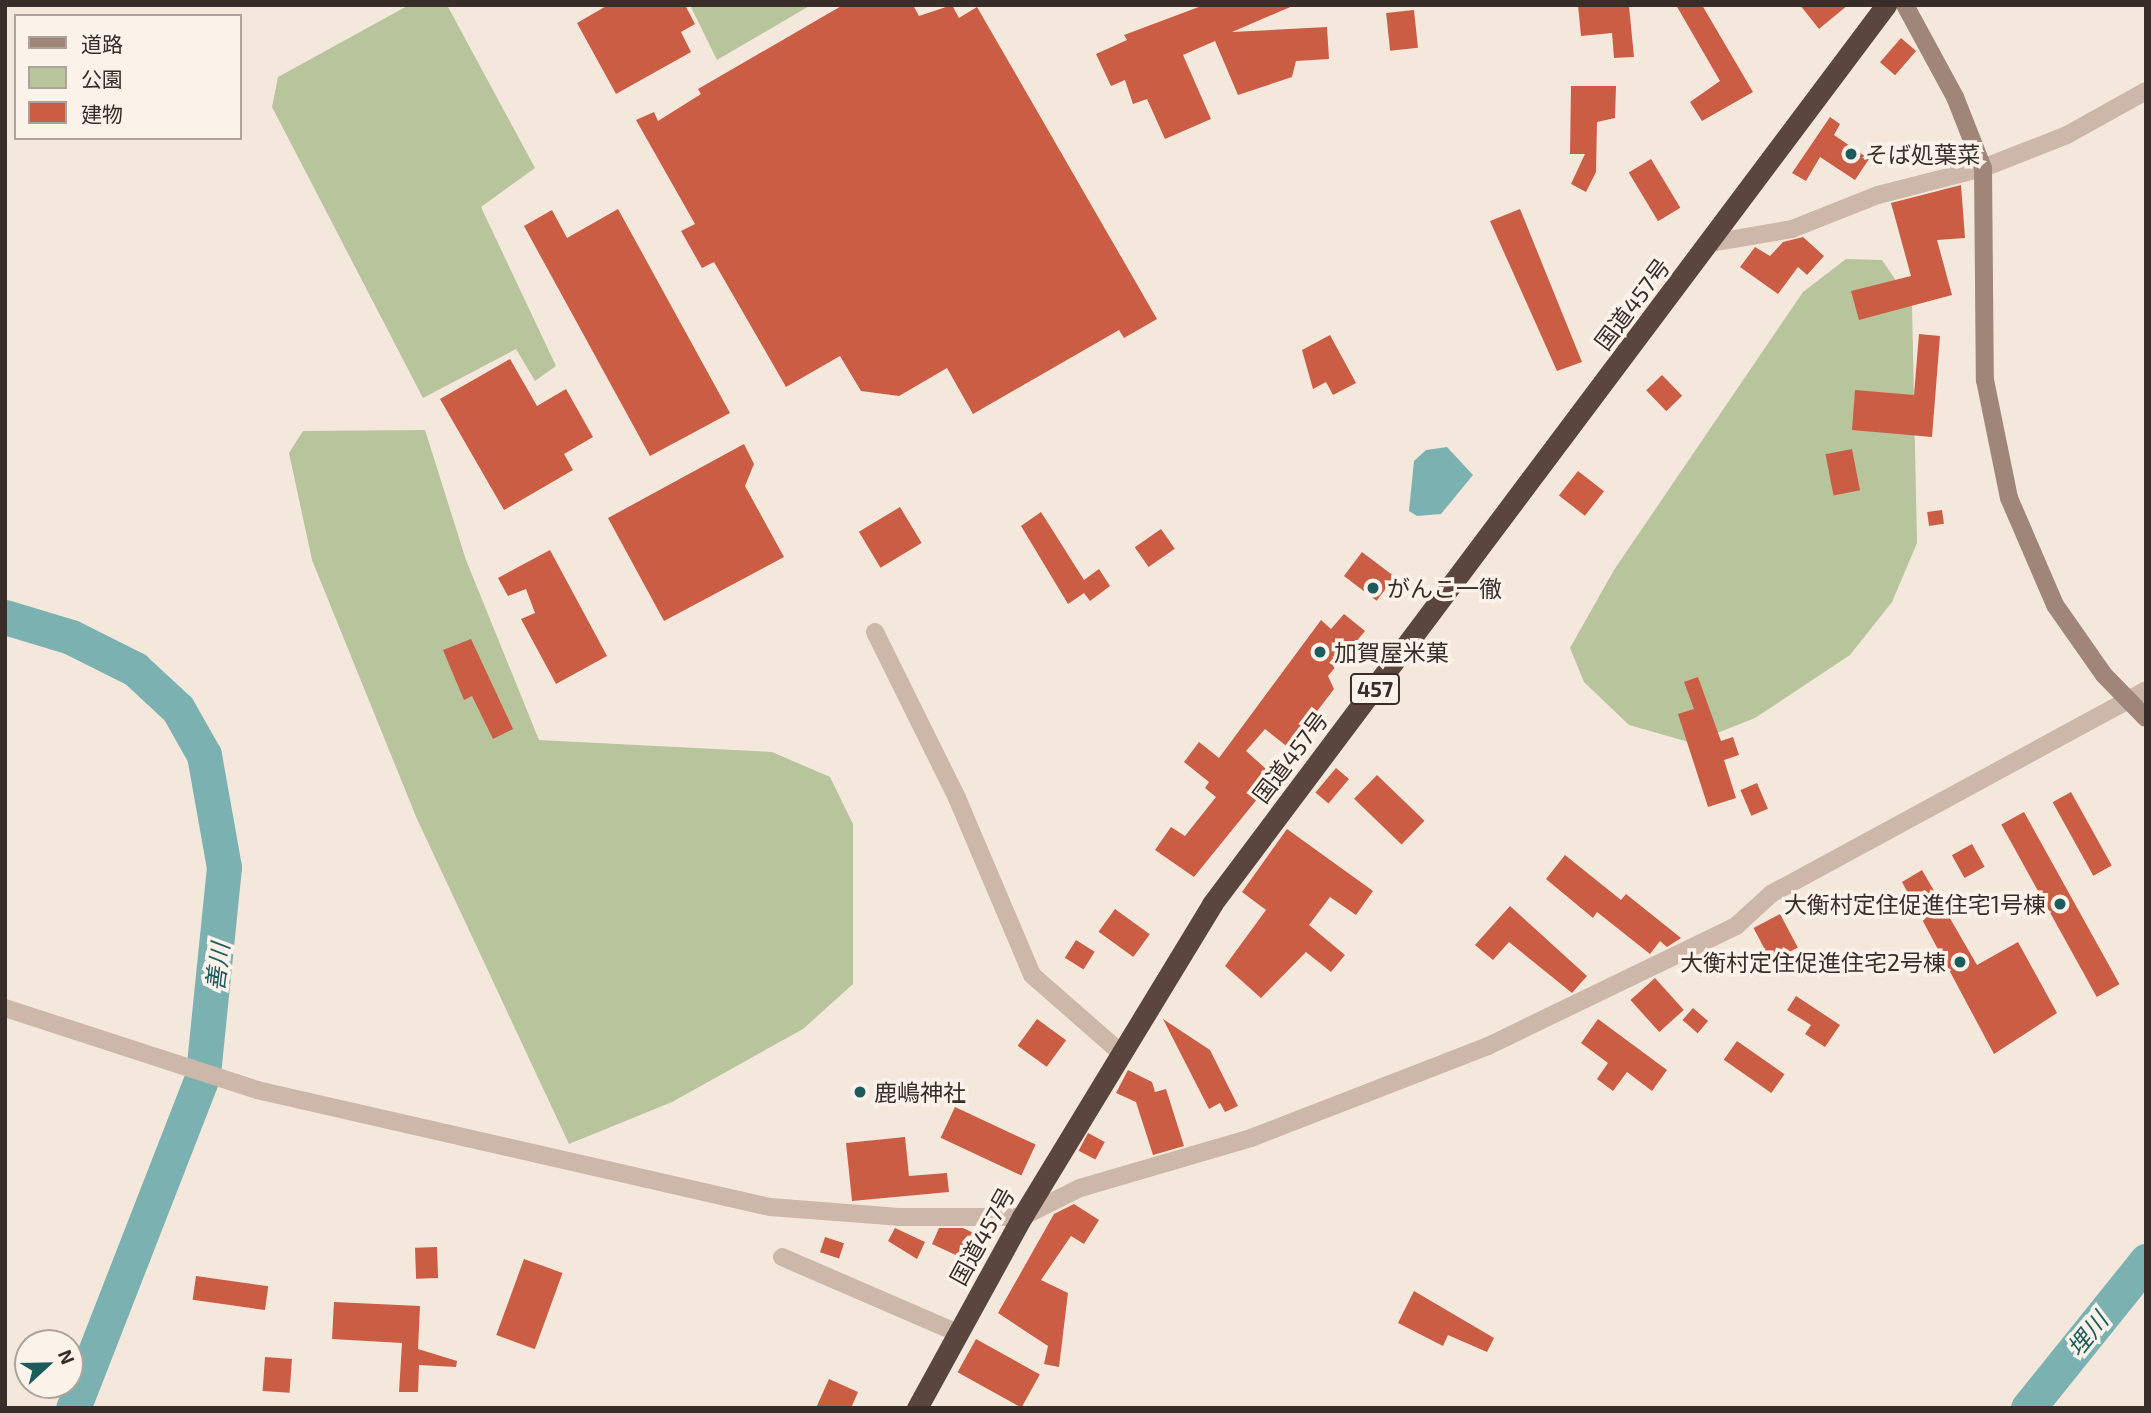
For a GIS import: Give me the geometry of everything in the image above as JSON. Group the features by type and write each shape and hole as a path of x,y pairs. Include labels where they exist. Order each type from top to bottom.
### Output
{"highway":[{"name":"国道457号","path":"917,1408 1022,1217 1212,904 1711,243 1886,5"}],"street":[{"path":"1905,5 1955,97 1983,167 1985,380 2009,498 2055,605 2127,700 2146,718"},
{"path":"1711,243 1793,229 1878,195 1983,167 2067,135 2146,91"},
{"path":"875,632 957,798 1032,975 1121,1053"},
{"path":"5,1008 257,1090 770,1207 898,1217 1022,1217 1080,1188 1251,1138 1488,1046 1736,926 1770,894 2146,690"},
{"path":"782,1257 958,1333"}],"green space":[{"path":"409,5 447,5 535,168 481,207 556,366 535,381 516,349 423,398 272,107 278,77"},
{"path":"690,5 811,5 717,60"},
{"path":"1846,259 1882,260 1912,304 1917,543 1892,602 1850,655 1755,718 1692,743 1629,725 1584,682 1570,648 1614,570 1803,292"},
{"path":"425,430 466,560 539,740 772,752 830,777 853,824 853,984 803,1029 672,1102 569,1144 417,819 312,560 289,453 303,431"}],"water":[{"path":"1447,447 1473,475 1441,514 1417,516 1409,511 1414,461 1426,450"}],"building":[{"path":"608,5 685,5 695,24 681,32 691,52 616,94 577,23"},
{"path":"843,5 913,5 919,16 952,5 959,18 977,7 1157,319 1124,338 1119,330 973,414 947,368 899,396 861,391 840,356 786,387 714,262 702,268 681,231 695,224 636,120 654,112 658,121 701,94 698,89"},
{"path":"1204,5 1295,5 1232,32 1327,27 1329,59 1296,61 1292,77 1238,95 1215,41 1183,55 1211,119 1165,139 1147,99 1133,104 1125,80 1111,86 1096,54 1127,40 1124,35"},
{"path":"1578,5 1629,6 1634,57 1614,58 1612,33 1581,36"},
{"path":"1676,5 1702,5 1753,92 1702,121 1690,102 1720,81"},
{"path":"1800,5 1848,5 1819,29"},
{"path":"1414,10 1418,48 1390,51 1386,13"},
{"path":"1901,38 1916,51 1895,75 1880,62"},
{"path":"1571,86 1616,86 1615,118 1597,122 1596,172 1586,192 1571,184 1585,154 1570,154"},
{"path":"1830,117 1840,124 1834,135 1869,159 1855,180 1820,157 1806,181 1792,173"},
{"path":"1651,159 1680,208 1658,221 1629,172"},
{"path":"1961,185 1965,238 1937,240 1952,295 1859,320 1851,291 1911,276 1891,203"},
{"path":"618,209 730,413 650,456 524,226 552,210 567,238"},
{"path":"1520,209 1582,362 1557,371 1490,221"},
{"path":"1803,237 1824,256 1807,275 1798,267 1778,294 1740,267 1755,247 1770,256 1783,242"},
{"path":"1919,334 1940,336 1932,437 1852,430 1855,390 1914,395"},
{"path":"1330,335 1356,383 1333,395 1326,382 1313,389 1302,350"},
{"path":"510,359 537,406 566,389 593,437 564,454 573,470 504,510 440,399"},
{"path":"1662,375 1682,396 1666,411 1646,390"},
{"path":"744,444 754,464 745,486 784,557 664,621 608,518"},
{"path":"1852,449 1860,490 1834,495 1825,454"},
{"path":"1578,471 1604,491 1585,516 1559,495"},
{"path":"900,507 922,543 880,568 859,532"},
{"path":"1942,510 1944,524 1929,526 1927,512"},
{"path":"1041,512 1084,580 1099,569 1110,586 1090,601 1084,593 1068,604 1021,526"},
{"path":"1161,529 1175,549 1149,567 1135,547"},
{"path":"550,550 607,656 556,684 521,619 535,613 526,589 508,596 498,578"},
{"path":"1362,552 1395,577 1377,601 1344,576"},
{"path":"1344,614 1365,631 1328,676 1334,689 1289,748 1265,729 1246,751 1275,777 1194,877 1155,850 1171,827 1185,836 1216,797 1205,788 1209,782 1184,762 1199,742 1219,758 1321,620 1331,629"},
{"path":"471,639 513,729 493,739 472,696 464,700 443,650"},
{"path":"1698,677 1721,741 1733,737 1739,755 1724,760 1736,798 1708,807 1678,714 1694,709 1684,682"},
{"path":"1336,768 1349,779 1328,803 1315,793"},
{"path":"1377,775 1424,821 1402,845 1354,799"},
{"path":"1757,783 1768,809 1751,816 1740,790"},
{"path":"2071,792 2112,865 2093,876 2053,802"},
{"name":"大衡村定住促進住宅1号棟","path":"2024,812 2120,984 2097,997 2001,825"},
{"path":"1287,829 1373,891 1356,915 1330,897 1309,925 1345,955 1331,972 1306,952 1261,998 1225,966 1266,910 1242,892"},
{"path":"1972,844 1985,867 1964,878 1952,855"},
{"path":"1565,855 1621,900 1626,894 1681,938 1667,947 1660,941 1650,954 1597,912 1593,918 1546,879"},
{"path":"1922,870 1977,965 2018,942 2057,1013 1994,1054 1902,882"},
{"path":"1510,906 1587,976 1572,993 1509,942 1493,960 1475,945"},
{"path":"1115,909 1150,934 1133,957 1099,932"},
{"path":"1780,914 1798,948 1771,962 1754,928"},
{"path":"1076,940 1095,952 1084,969 1065,958"},
{"path":"1655,978 1684,1010 1659,1032 1630,1000"},
{"path":"1796,996 1840,1025 1825,1047 1805,1034 1811,1025 1787,1010"},
{"path":"1693,1008 1708,1021 1698,1033 1683,1020"},
{"path":"1037,1019 1066,1040 1047,1067 1018,1046"},
{"path":"1163,1019 1210,1050 1238,1106 1225,1112 1220,1103 1209,1109"},
{"path":"1598,1019 1667,1070 1652,1091 1627,1072 1613,1091 1597,1079 1608,1063 1581,1043"},
{"path":"1737,1041 1785,1074 1771,1093 1724,1060"},
{"path":"1128,1070 1152,1082 1155,1092 1166,1089 1184,1146 1153,1155 1136,1102 1116,1093"},
{"path":"955,1107 1036,1145 1021,1175 941,1138"},
{"path":"1088,1133 1105,1142 1095,1160 1079,1151"},
{"path":"905,1137 909,1176 947,1173 949,1192 852,1201 846,1143"},
{"path":"1074,1204 1099,1220 1084,1244 1071,1236 1041,1280 1068,1293 1059,1367 1044,1364 1048,1346 998,1313 1054,1214"},
{"path":"895,1228 925,1242 917,1259 888,1241"},
{"path":"939,1228 963,1228 984,1238 973,1263 932,1244"},
{"path":"825,1237 844,1243 839,1258 820,1252"},
{"path":"437,1247 438,1278 416,1279 415,1248"},
{"path":"524,1259 563,1273 535,1349 496,1335"},
{"path":"196,1276 268,1286 265,1310 193,1300"},
{"path":"1414,1291 1494,1338 1487,1352 1448,1335 1443,1346 1398,1323"},
{"path":"334,1302 420,1306 418,1349 457,1361 456,1367 419,1365 418,1392 399,1392 402,1343 332,1339"},
{"path":"976,1339 1040,1374 1021,1408 958,1372"},
{"path":"265,1357 292,1359 290,1393 263,1391"},
{"path":"829,1379 858,1392 851,1408 816,1408"}],"waterway":[{"name":"善川","path":"5,617 71,637 135,669 178,709 204,755 224,867 203,1075 73,1408"},
{"name":"埋川","path":"2028,1408 2146,1261"}],"place":[{"name":"そば処葉菜","path":"1851,154"},
{"name":"がんこ一徹","path":"1373,588"},
{"name":"加賀屋米菓","path":"1320,652"},
{"name":"大衡村定住促進住宅1号棟","path":"2060,904"},
{"name":"大衡村定住促進住宅2号棟","path":"1960,962"},
{"name":"鹿嶋神社","path":"860,1092"}]}
